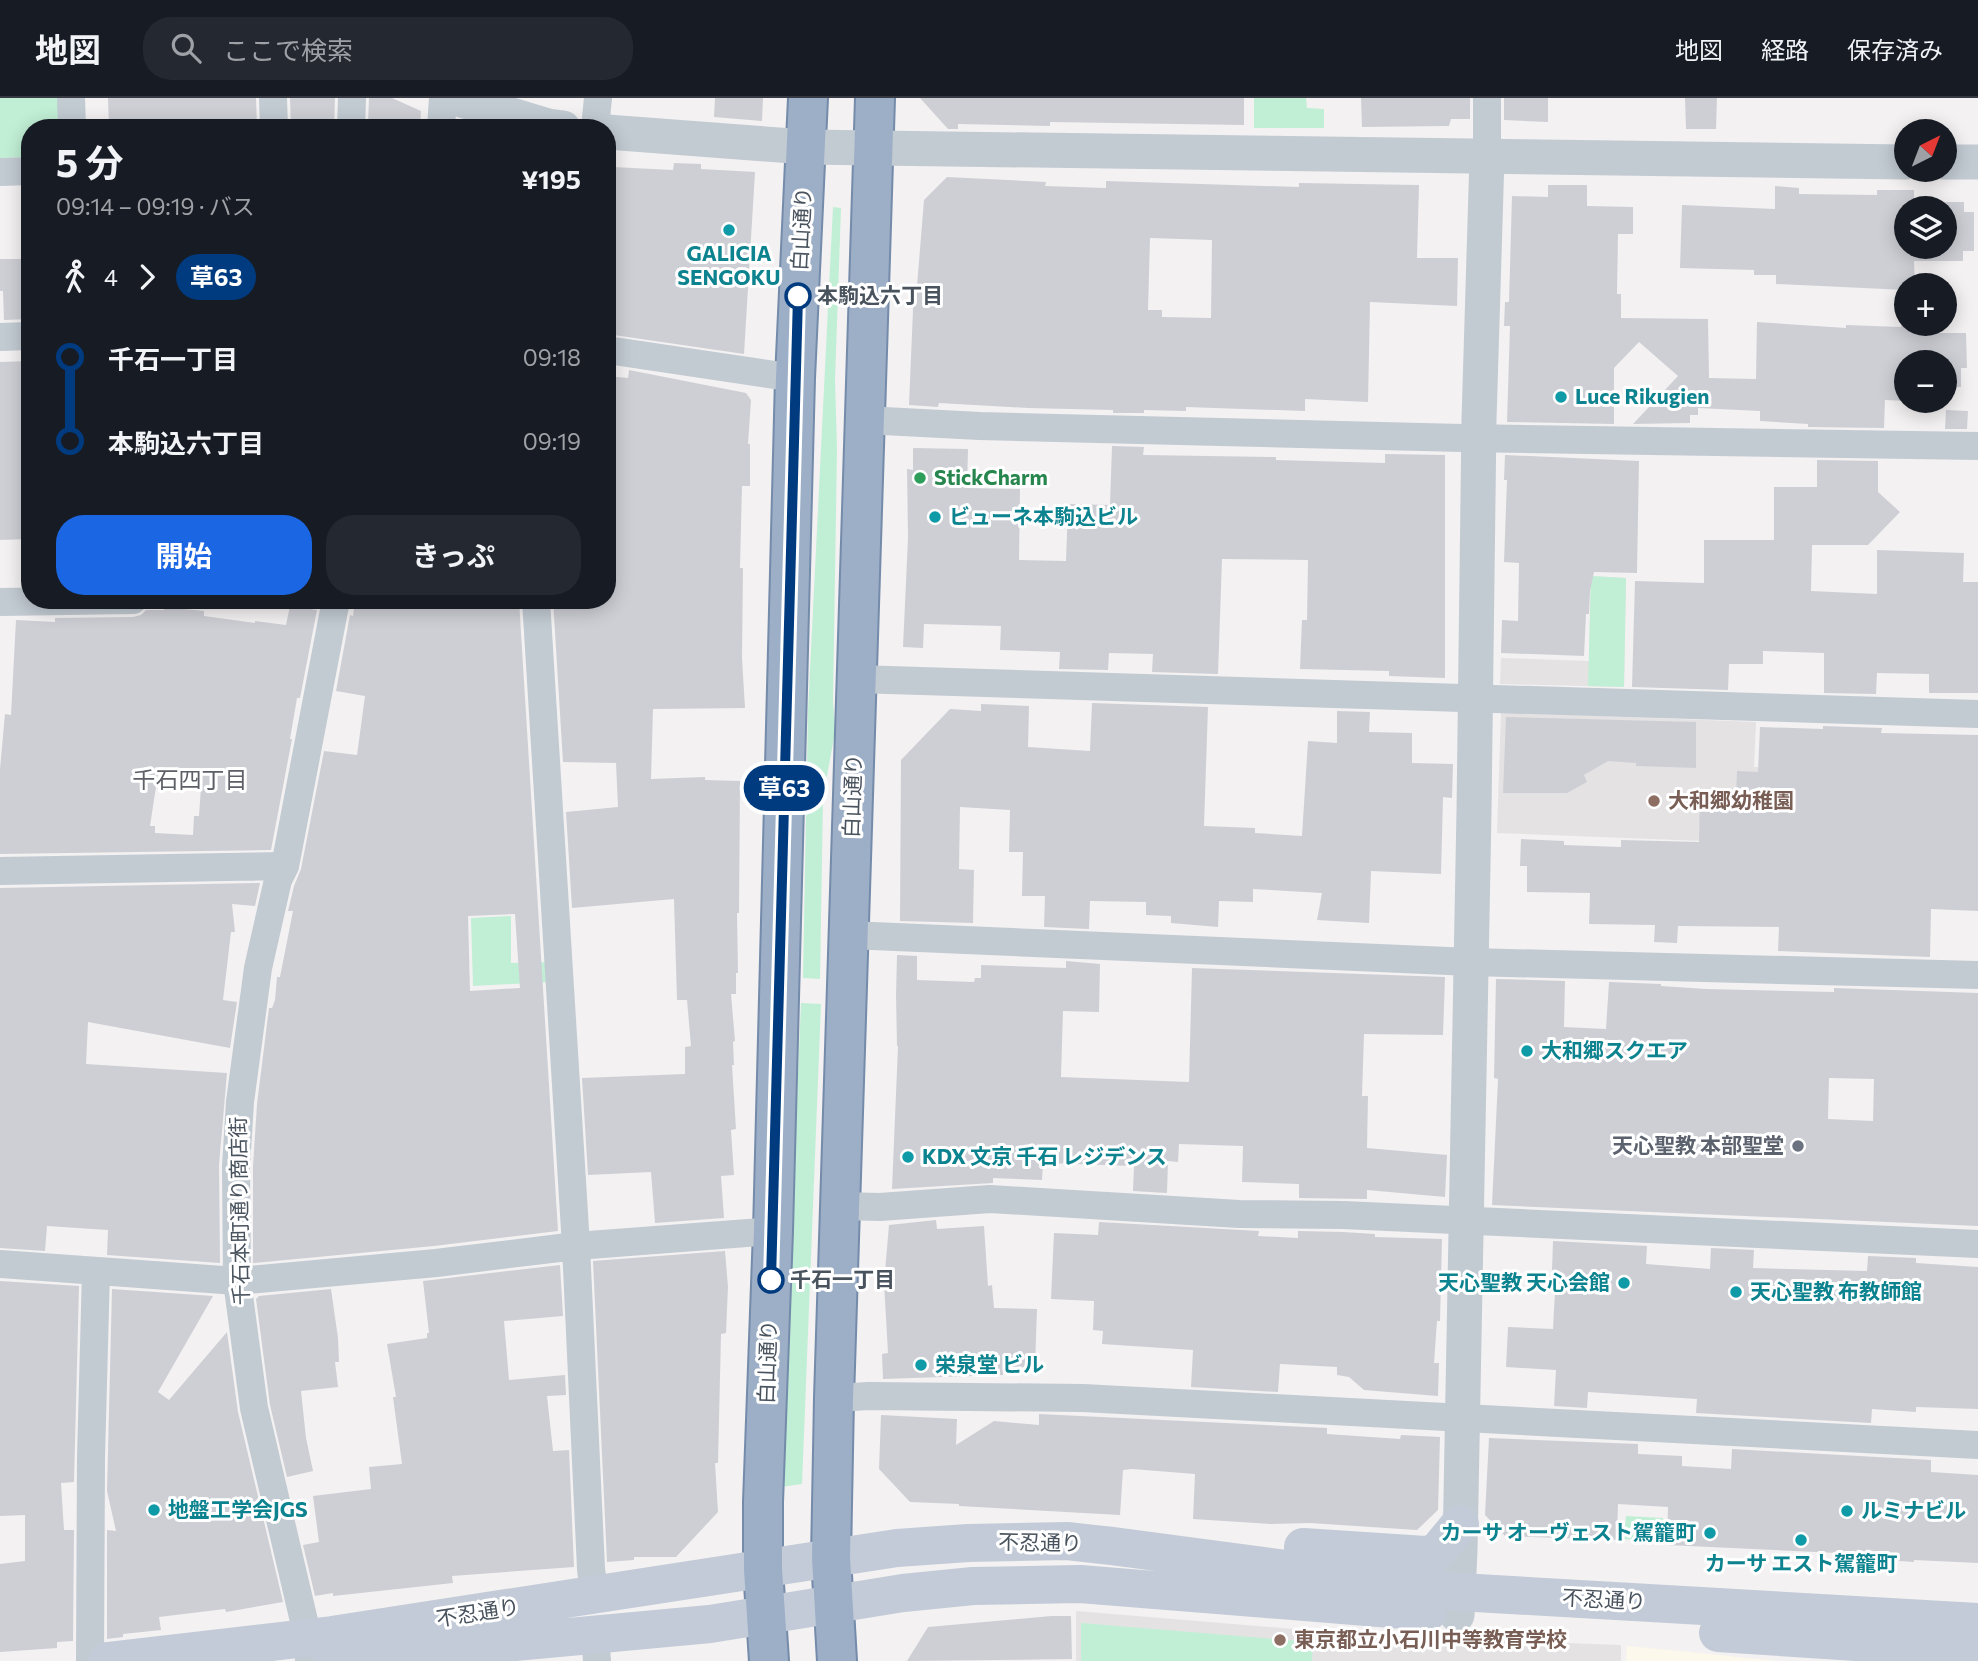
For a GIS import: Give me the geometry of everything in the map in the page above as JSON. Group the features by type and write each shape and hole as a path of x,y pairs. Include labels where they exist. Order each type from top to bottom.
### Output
{"highway":[{"name":"白山通り","path":"769,1661 763,1569 763,1488 773,1231 794,378 808,98"},
{"name":"白山通り","path":"837,1661 831,1558 875,98"}],"main road":[{"path":"1112,1546 1133,1541 1180,1540 1424,1555 1436,1553 1460,1524"},
{"name":"不忍通り","path":"308,1653 594,1594 897,1548 1067,1541 1112,1546 1458,1603 1978,1650"},
{"name":"不忍通り","path":"107,1661 308,1653 596,1649 710,1624 903,1592 959,1587 1080,1584 1458,1603 1978,1622"}],"street":[{"path":"71,98 72,119"},
{"path":"274,98 274,119"},
{"path":"351,119 352,98"},
{"path":"442,119 443,98"},
{"path":"455,98 525,119"},
{"path":"597,119 598,98"},
{"path":"1458,1603 1478,438 1488,98"},
{"path":"616,133 806,148 1894,162"},
{"path":"1957,162 1978,162"},
{"path":"0,172 21,171"},
{"path":"0,337 21,336"},
{"path":"616,352 794,378"},
{"path":"864,420 980,426 1478,438 1978,446"},
{"path":"0,602 21,602"},
{"name":"千石本町通り商店街","path":"308,1653 254,1408 237,1280 236,1166 240,1102 258,968 278,880 285,866 334,609"},
{"path":"537,609 576,1246 594,1594"},
{"path":"856,680 1978,714"},
{"path":"0,871 285,866"},
{"path":"849,935 1471,962 1978,975"},
{"path":"840,1206 880,1207 990,1199 1239,1214 1343,1215 1978,1244"},
{"path":"0,1264 237,1280 436,1263 576,1246 773,1231"},
{"path":"90,1661 91,1458 96,1271"},
{"path":"835,1398 1083,1398 1978,1446"}],"shaded area":[{"path":"1591,576 1626,578 1624,687 1500,684 1501,658 1589,661"},
{"name":"大和郷幼稚園","path":"1501,712 1756,722 1754,767 1810,769 1808,845 1497,833"},
{"name":"東京都立小石川中等教育学校","path":"1076,1611 1379,1636 1621,1645 1621,1661 1076,1661"},
{"path":"1627,1646 1689,1652 1777,1661 1626,1661"}],"green space":[{"path":"0,98 58,98 58,119 21,119 21,157 0,158"},
{"path":"1254,98 1306,98 1307,108 1324,109 1324,128 1254,128"},
{"path":"833,207 841,208 835,380 835,732 823,798 820,979 803,978 808,711"},
{"path":"1591,576 1626,578 1624,687 1588,686"},
{"path":"511,916 511,963 548,962 550,982 473,986 471,918"},
{"path":"801,1003 821,1004 802,1484 781,1487"},
{"path":"1626,1516 1663,1518 1662,1542 1624,1539"},
{"path":"1081,1623 1313,1642 1312,1661 1081,1661"}],"building":[{"path":"108,98 256,98 257,119 109,119"},
{"path":"290,98 335,98 334,119 291,119"},
{"path":"369,98 392,98 421,111 421,119 368,119"},
{"path":"715,98 763,98 762,121 714,117"},
{"path":"920,98 1244,98 1244,125 1050,122 1050,126 958,124 958,129 948,129"},
{"path":"1361,98 1470,98 1470,119 1451,119 1449,126 1362,127"},
{"path":"1504,98 1548,98 1548,122 1504,120"},
{"path":"1685,98 1717,98 1716,129 1686,129"},
{"path":"674,163 701,164 701,169 755,172 744,354 616,335 616,167 673,170"},
{"path":"947,177 1046,182 1045,186 1106,188 1106,181 1299,187 1299,183 1419,185 1417,258 1458,258 1457,306 1370,302 1368,402 1305,399 1305,411 1186,407 1186,411 1144,410 1144,413 939,403 938,407 909,405 914,286 917,286 924,200","holes":["1150,238 1212,240 1211,318 1162,317 1162,310 1148,310"]},
{"path":"1548,185 1587,185 1587,206 1633,207 1633,234 1618,234 1617,294 1621,294 1621,318 1708,319 1709,378 1756,379 1757,322 1846,328 1846,325 1894,327 1894,336 1957,336 1957,333 1966,333 1967,368 1961,368 1961,387 1957,387 1957,350 1894,350 1894,400 1885,400 1884,428 1808,427 1808,424 1760,421 1760,411 1698,408 1698,415 1690,415 1690,423 1633,424 1678,376 1639,342 1614,368 1614,424 1507,422 1510,326 1504,326 1505,302 1509,302 1512,196 1548,197"},
{"path":"1775,186 1799,188 1799,194 1877,195 1877,190 1914,190 1914,196 1894,196 1894,259 1957,259 1957,202 1964,202 1964,212 1974,212 1974,251 1963,251 1963,261 1914,261 1914,273 1894,273 1894,289 1776,284 1776,275 1754,275 1754,270 1680,268 1682,205 1775,209"},
{"path":"0,259 21,259 21,319 4,320 3,291 0,291"},
{"path":"21,361 21,539 0,540 0,362"},
{"path":"629,370 746,393 751,400 748,444 750,486 742,486 740,568 743,568 742,658 745,708 653,709 651,779 705,777 705,780 740,781 738,973 736,994 731,994 735,1041 732,1065 736,1129 731,1130 734,1175 721,1176 724,1218 655,1223 651,1172 588,1175 582,1078 685,1074 685,1047 691,1046 687,1000 677,1000 674,899 572,908 566,812 618,807 616,763 563,762 554,609 616,609 616,377 628,378"},
{"path":"1968,411 1967,429 1945,429 1946,413"},
{"path":"1112,446 1144,447 1143,455 1276,457 1276,460 1385,463 1385,454 1445,455 1445,678 1389,676 1389,671 1300,669 1302,620 1307,620 1308,560 1222,559 1218,674 1152,672 1153,654 1109,653 1108,670 1059,669 1060,652 1000,650 1001,626 924,624 923,648 903,647 908,538 907,469 913,470 913,448 968,449 967,488 1020,489 1019,560 1066,561 1068,504 1110,505"},
{"path":"1505,455 1639,461 1637,573 1594,572 1589,614 1586,614 1584,656 1501,653 1502,620 1518,621 1519,563 1504,562 1507,480 1504,480"},
{"path":"1817,460 1878,461 1878,492 1900,512 1868,545 1812,545 1811,591 1877,594 1877,550 1964,553 1963,582 1978,582 1978,693 1929,693 1929,674 1877,673 1876,694 1824,693 1824,653 1763,651 1763,664 1729,664 1728,690 1632,687 1635,581 1704,583 1704,540 1774,540 1774,487 1817,487"},
{"path":"184,609 204,611 204,616 286,625 289,609 317,610 300,698 297,698 271,850 0,854 0,769 5,714 11,715 16,620 55,622 55,618 133,617 146,610","holes":["159,767 202,773 199,816 194,816 193,835 155,833 155,826 150,826"]},
{"path":"354,609 520,609 558,1231 253,1263 253,1166 257,1104 269,1008 272,1008 275,1000 277,977 280,977 293,911 288,911 301,869 324,751 357,755 365,696 336,691 350,615 353,616","holes":["515,914 520,988 470,991 468,916"]},
{"path":"1092,703 1208,707 1204,826 1255,828 1255,833 1302,836 1308,741 1337,743 1337,711 1370,712 1369,732 1412,733 1412,763 1453,764 1452,798 1443,797 1441,874 1371,871 1369,923 1317,920 1322,893 1253,889 1253,902 1219,901 1218,927 1171,923 1171,916 1146,915 1146,902 1090,901 1089,929 1044,927 1045,896 1022,896 1023,852 1009,852 1010,810 960,807 959,869 974,870 973,923 900,921 901,760 950,709 981,711 981,704 1029,706 1028,747 1090,751"},
{"path":"1506,717 1696,722 1696,768 1636,766 1636,763 1608,761 1584,775 1587,782 1567,793 1503,793"},
{"path":"1823,726 1882,728 1881,733 1978,735 1978,911 1931,909 1930,957 1778,951 1779,927 1678,926 1677,943 1654,942 1655,925 1589,924 1590,893 1527,892 1527,866 1520,866 1521,839 1564,841 1564,845 1621,847 1621,840 1699,842 1700,794 1736,795 1737,771 1758,772 1760,727 1823,729"},
{"path":"260,883 255,906 232,904 235,932 231,932 223,1000 237,1002 230,1048 88,1022 86,1064 227,1073 219,1165 220,1263 107,1255 108,1230 47,1226 45,1251 0,1248 0,888"},
{"path":"897,955 917,956 917,980 974,982 975,978 981,978 981,965 1066,968 1066,961 1100,964 1099,1012 1063,1011 1061,1077 1189,1082 1192,968 1445,977 1443,1035 1364,1034 1362,1096 1368,1096 1367,1148 1447,1155 1445,1197 1367,1190 1367,1199 1299,1198 1299,1184 1242,1182 1243,1146 1179,1144 1178,1162 1168,1161 1167,1193 1133,1191 1134,1166 1043,1163 1042,1180 993,1178 993,1183 892,1189 898,1046"},
{"path":"1496,979 1565,981 1564,1027 1606,1029 1609,982 1706,989 1834,992 1834,988 1978,993 1978,1226 1492,1205 1498,1079 1494,1078","holes":["1829,1078 1874,1079 1873,1121 1828,1119"]},
{"path":"936,1220 937,1229 984,1226 988,1286 992,1285 994,1308 1037,1309 1035,1367 1003,1368 1003,1375 883,1379 882,1354 888,1353 884,1283 889,1225"},
{"path":"1099,1222 1259,1231 1258,1236 1298,1238 1298,1231 1442,1239 1440,1321 1437,1321 1434,1363 1439,1363 1438,1396 1364,1390 1349,1377 1337,1375 1337,1367 1280,1364 1278,1392 1191,1387 1193,1350 1102,1344 1103,1331 1093,1330 1094,1301 1051,1299 1054,1233 1098,1235"},
{"path":"1553,1241 1647,1246 1646,1264 1710,1269 1711,1248 1754,1250 1753,1268 1867,1271 1868,1256 1916,1258 1916,1263 1978,1267 1978,1409 1916,1407 1916,1412 1872,1409 1871,1423 1696,1413 1697,1399 1588,1392 1587,1408 1554,1406 1556,1370 1506,1367 1508,1327 1553,1329 1556,1271 1552,1270"},
{"path":"725,1251 728,1287 726,1333 721,1334 718,1463 715,1463 718,1512 676,1557 634,1557 634,1560 607,1562 593,1261"},
{"path":"560,1265 563,1316 504,1321 509,1380 565,1375 566,1395 547,1396 553,1451 569,1450 574,1567 452,1576 453,1583 315,1596 303,1545 319,1542 313,1496 371,1489 369,1467 402,1464 393,1397 396,1397 387,1344 427,1338 429,1333 423,1281"},
{"path":"0,1281 79,1286 74,1482 61,1483 64,1530 74,1530 73,1641 57,1642 57,1648 0,1652 0,1564 25,1561 25,1515 0,1516"},
{"path":"112,1289 213,1296 158,1392 169,1400 227,1332 238,1412 283,1602 226,1612 225,1609 159,1617 161,1630 123,1634 123,1637 107,1639 107,1530 116,1531 107,1491"},
{"path":"331,1289 338,1338 339,1362 335,1362 338,1387 301,1391 313,1471 287,1477 270,1405 256,1299 259,1296"},
{"path":"1039,1414 1327,1428 1327,1434 1400,1439 1401,1435 1440,1437 1438,1510 1417,1530 1193,1519 1195,1474 1132,1469 1123,1470 1120,1515 959,1506 910,1502 879,1469 881,1415 957,1419 956,1445 994,1421 1039,1425"},
{"path":"1489,1438 1638,1444 1638,1454 1682,1456 1682,1466 1731,1469 1732,1449 1931,1460 1931,1472 1978,1475 1978,1563 1914,1562 1838,1557 1838,1553 1667,1545 1668,1507 1618,1504 1617,1540 1505,1536 1485,1515"},
{"path":"1071,1616 1072,1659 907,1661 928,1627"}],"bus line":[{"name":"草63","path":"771,1280 798,296"}],"place":[{"name":"GALICIA SENGOKU","path":"729,230"},
{"name":"本駒込六丁目","path":"798,296"},
{"name":"Luce Rikugien","path":"1561,397"},
{"name":"StickCharm","path":"920,478"},
{"name":"ビューネ本駒込ビル","path":"935,517"},
{"name":"大和郷幼稚園","path":"1654,801"},
{"name":"大和郷スクエア","path":"1527,1051"},
{"name":"天心聖教 本部聖堂","path":"1798,1146"},
{"name":"KDX 文京 千石 レジデンス","path":"908,1157"},
{"name":"千石一丁目","path":"771,1280"},
{"name":"天心聖教 天心会館","path":"1624,1283"},
{"name":"天心聖教 布教師館","path":"1736,1292"},
{"name":"栄泉堂 ビル","path":"921,1365"},
{"name":"地盤工学会JGS","path":"154,1510"},
{"name":"ルミナビル","path":"1847,1511"},
{"name":"カーサ オーヴェスト駕籠町","path":"1710,1533"},
{"name":"カーサ エスト駕籠町","path":"1801,1540"},
{"name":"東京都立小石川中等教育学校","path":"1280,1640"}],"district":[{"name":"千石四丁目","path":"190,780"}]}
